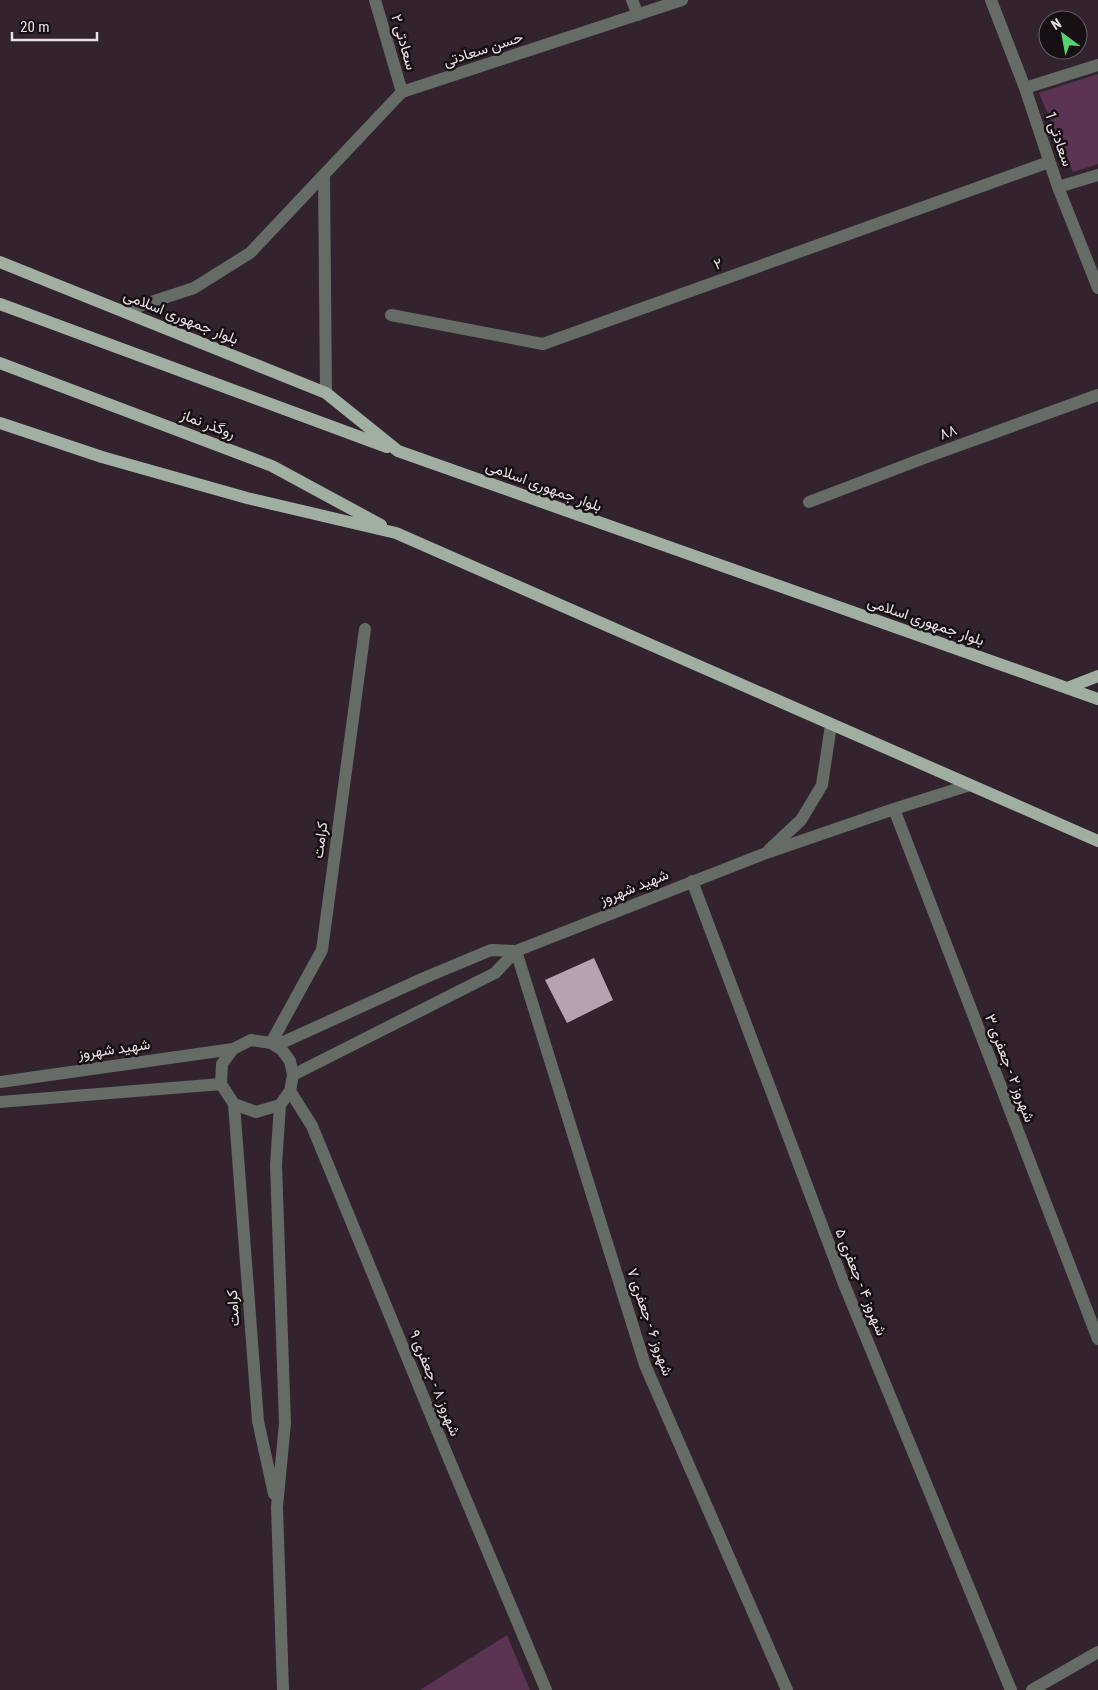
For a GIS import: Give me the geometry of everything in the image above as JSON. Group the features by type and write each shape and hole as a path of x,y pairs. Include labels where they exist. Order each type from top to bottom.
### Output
{"main road":[{"name":"بلوار جمهوری اسلامی","path":"0,262 326,393 398,451 1098,699"},
{"path":"0,304 398,451"},
{"name":"روگذر نماز","path":"0,363 272,466 396,533"},
{"path":"0,422 102,457 238,496 396,533 1098,841"},
{"path":"1067,688 1098,676"}],"street":[{"name":"سعادتی ۲","path":"375,0 402,92"},
{"path":"632,0 638,16"},
{"name":"حسن سعادتی","path":"124,312 194,288 250,252 402,92 682,0"},
{"name":"سعادتی 1","path":"991,0 1058,187 1098,288"},
{"path":"1024,88 1098,65"},
{"name":"۲","path":"391,315 543,344 1049,162"},
{"path":"1058,187 1098,175"},
{"path":"324,176 326,393"},
{"name":"۸۸","path":"809,502 1098,395"},
{"name":"کرامت","path":"274,1044 322,950 365,630"},
{"path":"766,853 801,820 822,785 831,725"},
{"name":"شهید شهروز","path":"274,1044 491,950 516,951 766,853 970,785"},
{"name":"شهروز ۲ - جعفری ۳","path":"894,809 1098,1338"},
{"name":"شهروز ۴ - جعفری ۵","path":"692,881 844,1284 1011,1690"},
{"name":"شهید شهروز","path":"293,1075 495,973 516,951"},
{"name":"شهروز ۶ - جعفری ۷","path":"516,951 645,1366 787,1690"},
{"path":"251,1040 274,1044 282,1050 290,1061 293,1075 290,1092 280,1105 256,1112 234,1104 221,1084 222,1064 234,1048 251,1040"},
{"name":"شهید شهروز","path":"0,1082 234,1048"},
{"path":"0,1102 221,1084"},
{"name":"شهروز ۸ - جعفری ۹","path":"290,1092 312,1126 546,1690"},
{"name":"کرامت","path":"234,1104 258,1421 277,1506"},
{"name":"کرامت","path":"280,1105 276,1165 285,1423 277,1506 283,1690"},
{"path":"1032,1690 1098,1652"}],"shaded area":[{"path":"1098,74 1098,164 1073,172 1039,93"},
{"path":"507,1635 530,1690 420,1690"}],"building":[{"path":"594,958 613,1000 567,1023 545,980"}]}
